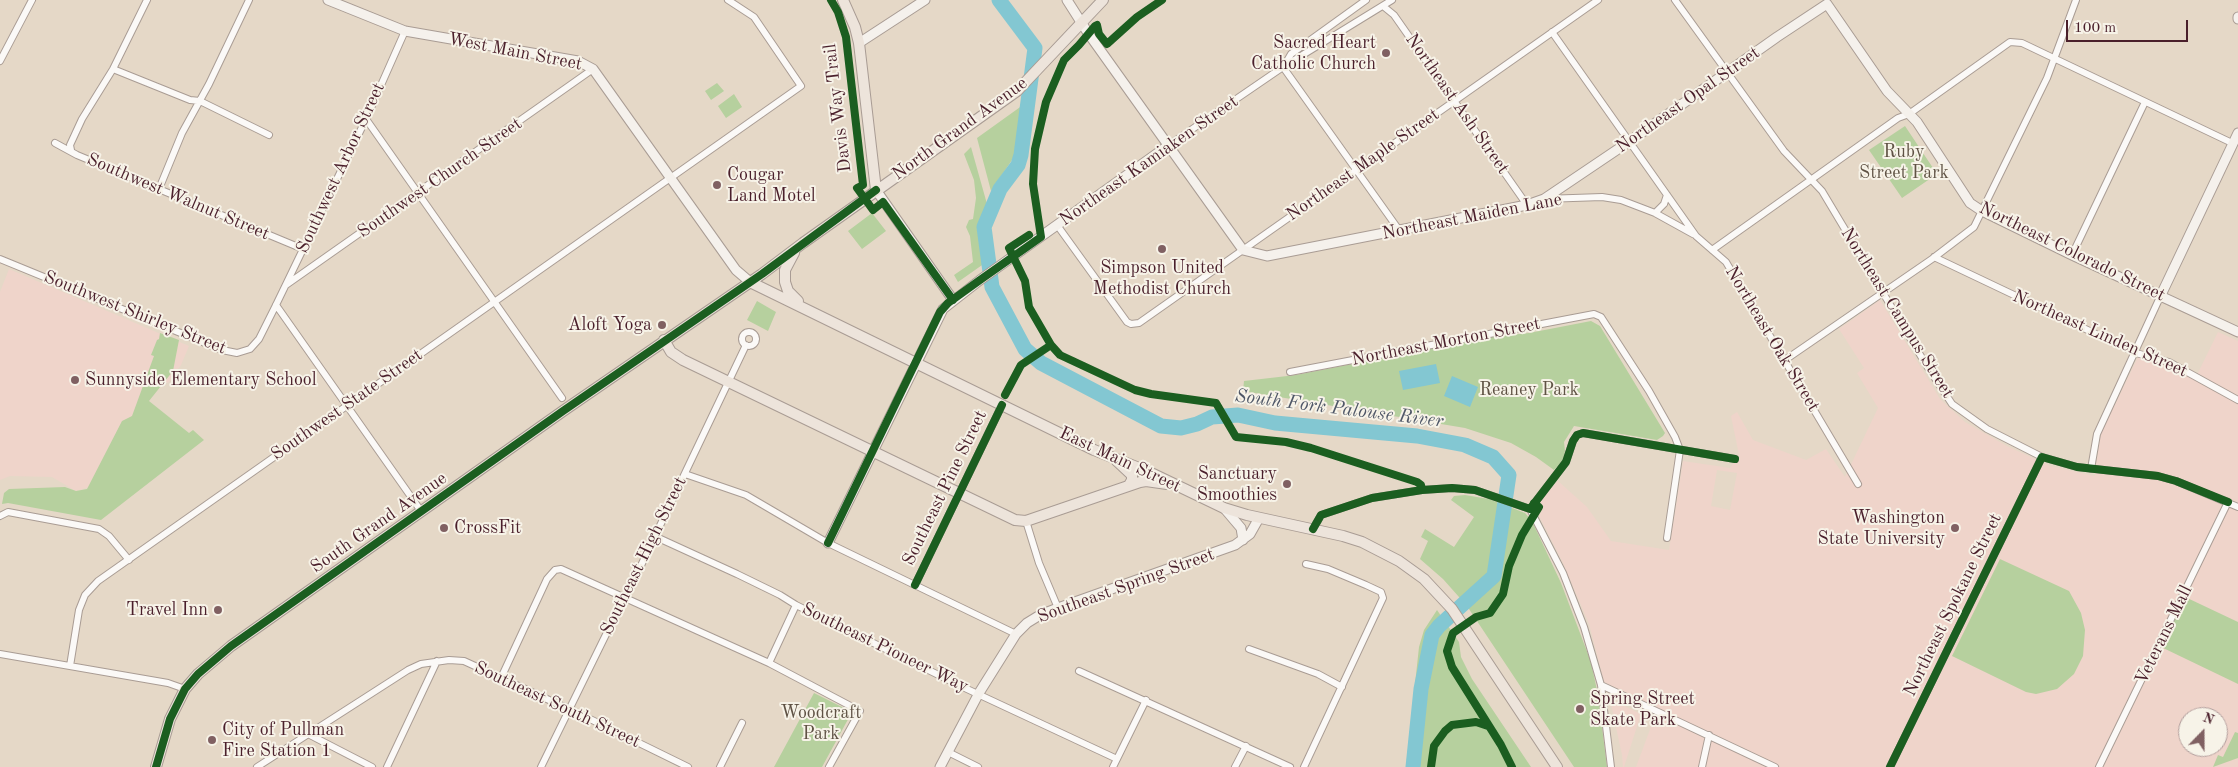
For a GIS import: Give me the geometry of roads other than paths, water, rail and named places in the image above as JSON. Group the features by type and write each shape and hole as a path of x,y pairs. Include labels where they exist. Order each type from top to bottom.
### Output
{"main road":[{"path":"843,0 855,27 859,44 876,190"},
{"name":"North Grand Avenue","path":"803,243 1017,91 1103,0"},
{"path":"750,282 803,243"},
{"path":"803,243 787,263 785,285 797,300 822,316"},
{"name":"East Main Street","path":"750,282 1094,450 1158,476 1175,486 1224,508 1362,542 1382,551 1410,568 1440,595 1452,609 1557,767"},
{"name":"South Grand Avenue","path":"156,767 170,719 185,689 198,674 231,646 664,340 750,282"},
{"path":"664,340 671,352 683,360 1009,518 1026,521 1129,485 1146,481 1175,486"},
{"path":"1114,457 1132,474 1132,480 1129,485"}],"street":[{"path":"0,61 32,0"},
{"path":"71,150 70,145 82,119 113,69 147,0"},
{"path":"160,189 182,133 250,0"},
{"name":"West Main Street","path":"328,0 405,31 578,61 593,69 736,270 750,282"},
{"name":"Southwest State Street","path":"70,666 79,610 85,595 98,581 801,86 754,17 728,0"},
{"path":"859,44 925,0"},
{"path":"1067,0 1088,33 1243,250"},
{"name":"Northeast Kamiaken Street","path":"1283,68 1291,54 1366,0"},
{"name":"Northeast Kamiaken Street","path":"828,543 938,316 953,300 1169,145 1283,68 1392,0"},
{"name":"Northeast Maple Street","path":"1057,225 1127,322 1131,324 1139,322 1598,0"},
{"name":"Northeast Campus Street","path":"1675,0 1784,151 1822,191 1945,396 1952,404 1987,429 2042,457 2064,464 2167,478 2238,507"},
{"path":"1785,360 1883,293 1974,227 2055,59 2057,47 2076,0"},
{"name":"Northeast Opal Street","path":"1544,199 1630,141 1828,1"},
{"name":"Northeast Colorado Street","path":"1828,1 1887,91 1917,122 1970,203 1982,211 2072,255 2238,332"},
{"name":"Northeast Ash Street","path":"1383,6 1394,15 1527,205"},
{"name":"Southwest Arbor Street","path":"276,305 366,119 405,31"},
{"name":"Northeast Oak Street","path":"1552,32 1696,236 1726,262 1858,484"},
{"path":"1712,250 1898,118 1909,114 2010,42 2022,43 2232,143"},
{"path":"1283,68 1399,230"},
{"path":"113,69 190,100 200,101 269,135"},
{"name":"Southwest Church Street","path":"285,286 593,69"},
{"path":"2072,255 2145,102"},
{"path":"366,119 562,398"},
{"path":"2091,468 2097,434 2238,133"},
{"name":"Southwest Walnut Street","path":"55,143 71,150 77,155 303,249"},
{"path":"876,190 953,300"},
{"path":"1655,213 1664,204 1667,196"},
{"name":"Northeast Maiden Lane","path":"1243,250 1267,256 1527,205 1544,199 1602,197 1622,200 1655,213 1696,236"},
{"name":"Northeast Linden Street","path":"1934,257 2136,353 2169,362 2238,400"},
{"name":"Southwest Shirley Street","path":"0,259 222,350 237,353 250,349 259,339 276,305"},
{"path":"276,305 348,404 421,511"},
{"name":"Northeast Morton Street","path":"1290,372 1594,314 1601,317 1653,399 1675,437 1680,450"},
{"name":"Southeast High Street","path":"541,767 626,597 746,345"},
{"name":"Southeast Pine Street","path":"915,585 1002,405"},
{"path":"1530,509 1566,462 1573,440 1577,435 1583,433 1735,459"},
{"path":"1667,538 1680,450"},
{"name":"Northeast Spokane Street","path":"1890,767 2042,457"},
{"path":"685,474 746,495 828,543 1016,634"},
{"path":"1314,529 1321,515 1372,498 1399,493 1466,488 1499,497 1530,509 1563,573 1584,627 1601,685 1611,767"},
{"name":"Veterans Mall","path":"2099,767 2228,502"},
{"path":"1224,508 1240,528 1243,540"},
{"path":"0,516 8,512 99,529 109,536 129,560"},
{"name":"Southeast Spring Street","path":"940,767 979,694 1016,634 1027,623 1040,615 1058,608 1227,549 1243,540 1259,518"},
{"path":"1026,521 1039,563 1058,608"},
{"name":"Southeast Pioneer Way","path":"654,536 737,574 796,605 1117,759"},
{"path":"1304,767 1383,598 1381,592 1366,585 1328,569 1306,564"},
{"path":"500,678 547,579 555,570 566,570 768,663 860,711 829,767"},
{"path":"768,663 796,605"},
{"path":"1249,649 1318,674 1342,687"},
{"path":"0,654 168,684 185,689"},
{"path":"387,767 437,661"},
{"name":"Southeast South Street","path":"257,767 408,670 422,664 437,661 464,661 584,716 688,767"},
{"path":"1079,671 1290,767"},
{"path":"1601,685 1775,767"},
{"path":"1113,767 1146,700"},
{"path":"720,767 742,723"},
{"path":"308,734 372,767"},
{"path":"1702,767 1709,735"},
{"path":"1235,767 1246,746"},
{"path":"948,752 978,767"}],"water":[{"path":"1436,364 1440,383 1403,390 1399,371"},
{"path":"1452,376 1478,387 1470,407 1444,396"}],"waterway":[{"name":"South Fork Palouse River","path":"999,0 1035,48 1021,155 1018,165 1000,189 984,227 992,287 1025,349 1041,363 1161,426 1181,428 1197,424 1212,417 1238,415 1275,423 1417,436 1465,445 1493,457 1509,475 1494,576 1439,626 1432,635 1421,689 1413,767"}],"place":[{"name":"Sacred Heart Catholic Church","path":"1386,53"},
{"name":"Cougar Land Motel","path":"717,185"},
{"name":"Simpson United Methodist Church","path":"1162,249"},
{"name":"Aloft Yoga","path":"662,325"},
{"name":"Sunnyside Elementary School","path":"75,380"},
{"name":"Sanctuary Smoothies","path":"1287,484"},
{"name":"CrossFit","path":"444,528"},
{"name":"Washington State University","path":"1955,528"},
{"name":"Travel Inn","path":"218,610"},
{"name":"Spring Street Skate Park","path":"1580,709"},
{"name":"City of Pullman Fire Station 1","path":"212,740"}],"park label":[{"name":"Ruby Street Park","path":"1904,162"},
{"name":"Reaney Park","path":"1529,390"},
{"name":"Woodcraft Park","path":"821,723"}]}
